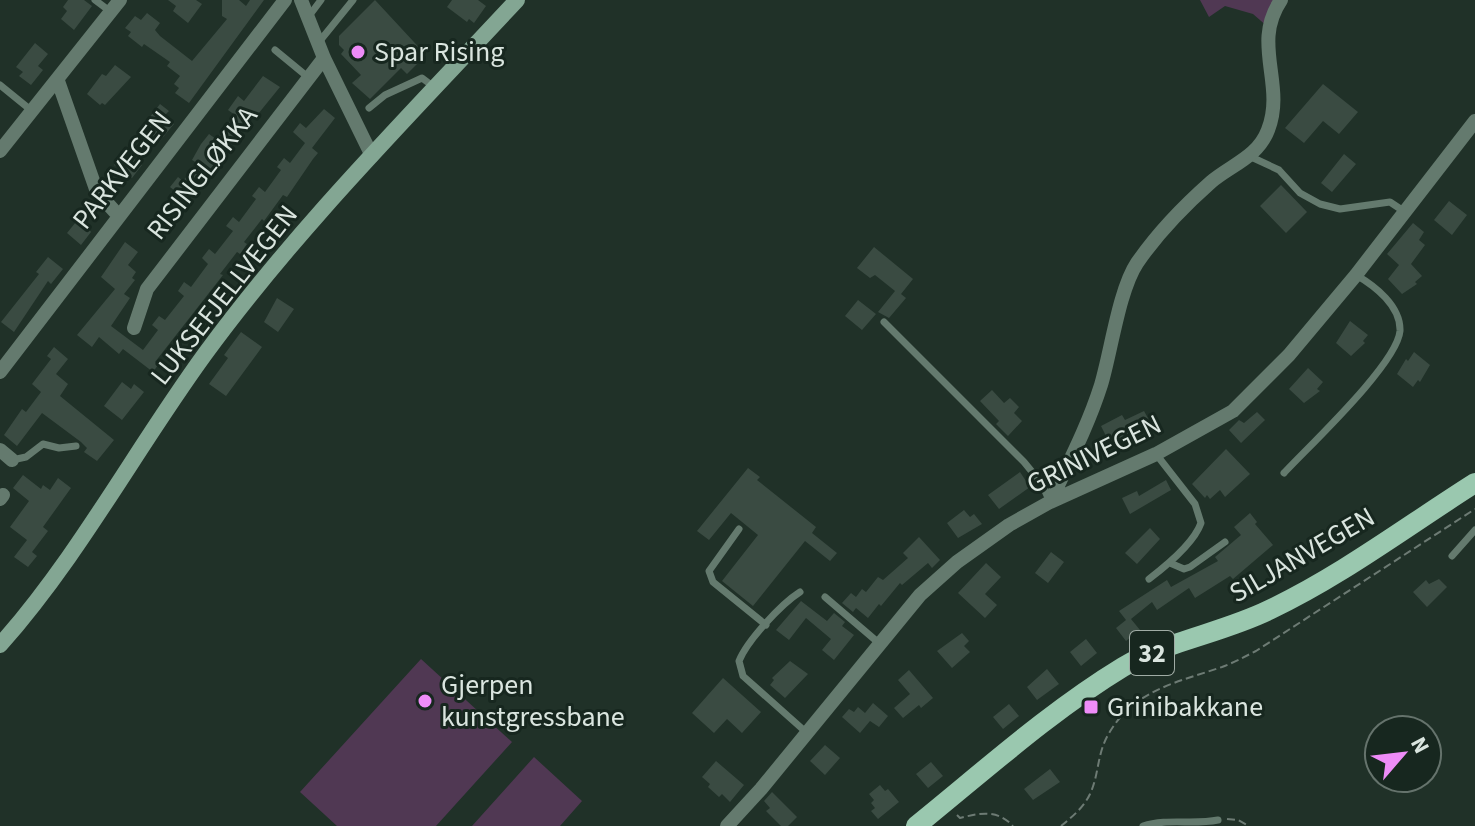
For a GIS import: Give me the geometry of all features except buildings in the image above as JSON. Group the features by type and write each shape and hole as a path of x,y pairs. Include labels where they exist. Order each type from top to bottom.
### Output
{"main road":[{"name":"LUKSEFJELLVEGEN","path":"0,645 42,595 233,317 372,156 517,0"},
{"name":"SILJANVEGEN","path":"916,826 1069,704 1126,665 1160,650 1232,627 1286,602 1475,483"}],"street":[{"name":"PARKVEGEN","path":"0,372 285,0"},
{"path":"301,0 321,50 372,156"},
{"path":"1050,502 1093,409 1135,266 1212,182 1249,156 1268,130 1272,112 1272,77 1266,43 1268,27 1281,0"},
{"path":"0,151 116,6"},
{"name":"RISINGLØKKA","path":"134,328 147,289 309,78 321,50"},
{"path":"58,81 97,192 118,215"},
{"name":"GRINIVEGEN","path":"727,826 920,595 957,562 1009,525 1050,502 1156,454 1233,411 1289,355 1356,275 1475,121"},
{"path":"0,450 12,460"}],"lane":[{"path":"95,0 116,6"},
{"path":"308,17 321,0"},
{"path":"321,50 353,0"},
{"path":"275,50 309,78"},
{"path":"369,108 385,95 422,78 435,88"},
{"path":"0,85 32,111"},
{"path":"1249,156 1279,170 1300,193 1320,204 1340,209 1390,202 1405,212"},
{"path":"1284,473 1378,370 1397,342 1400,328 1396,313 1373,286 1356,275"},
{"path":"884,322 1018,456 1042,484 1050,502"},
{"path":"12,460 26,457 43,444 59,448 76,446"},
{"path":"1149,579 1170,563 1195,535 1201,523 1195,504 1156,454"},
{"path":"739,529 709,574 713,582 766,625"},
{"path":"1452,556 1475,530"},
{"path":"1170,563 1184,569 1190,567 1225,542"},
{"path":"800,592 790,598 742,652 739,661 743,676 807,733"},
{"path":"825,597 880,644"},
{"path":"1143,826 1168,822 1199,824 1218,820"}],"path":[{"path":"1061,826 1089,797 1101,749 1109,733 1146,696 1169,683 1223,666 1256,651 1475,509"},
{"path":"943,804 960,818 981,813 997,814 1013,826"},
{"path":"1218,820 1238,820 1249,826"}],"shaded area":[{"path":"1200,0 1283,0 1268,27 1253,14 1225,6 1209,17"},
{"name":"Gjerpen kunstgressbane","path":"421,659 512,742 436,826 337,826 300,792"},
{"path":"534,757 582,801 560,826 472,826"}],"place":[{"name":"Spar Rising","path":"358,52"},
{"name":"Gjerpen kunstgressbane","path":"425,701"},
{"name":"Grinibakkane","path":"1091,707"}]}
